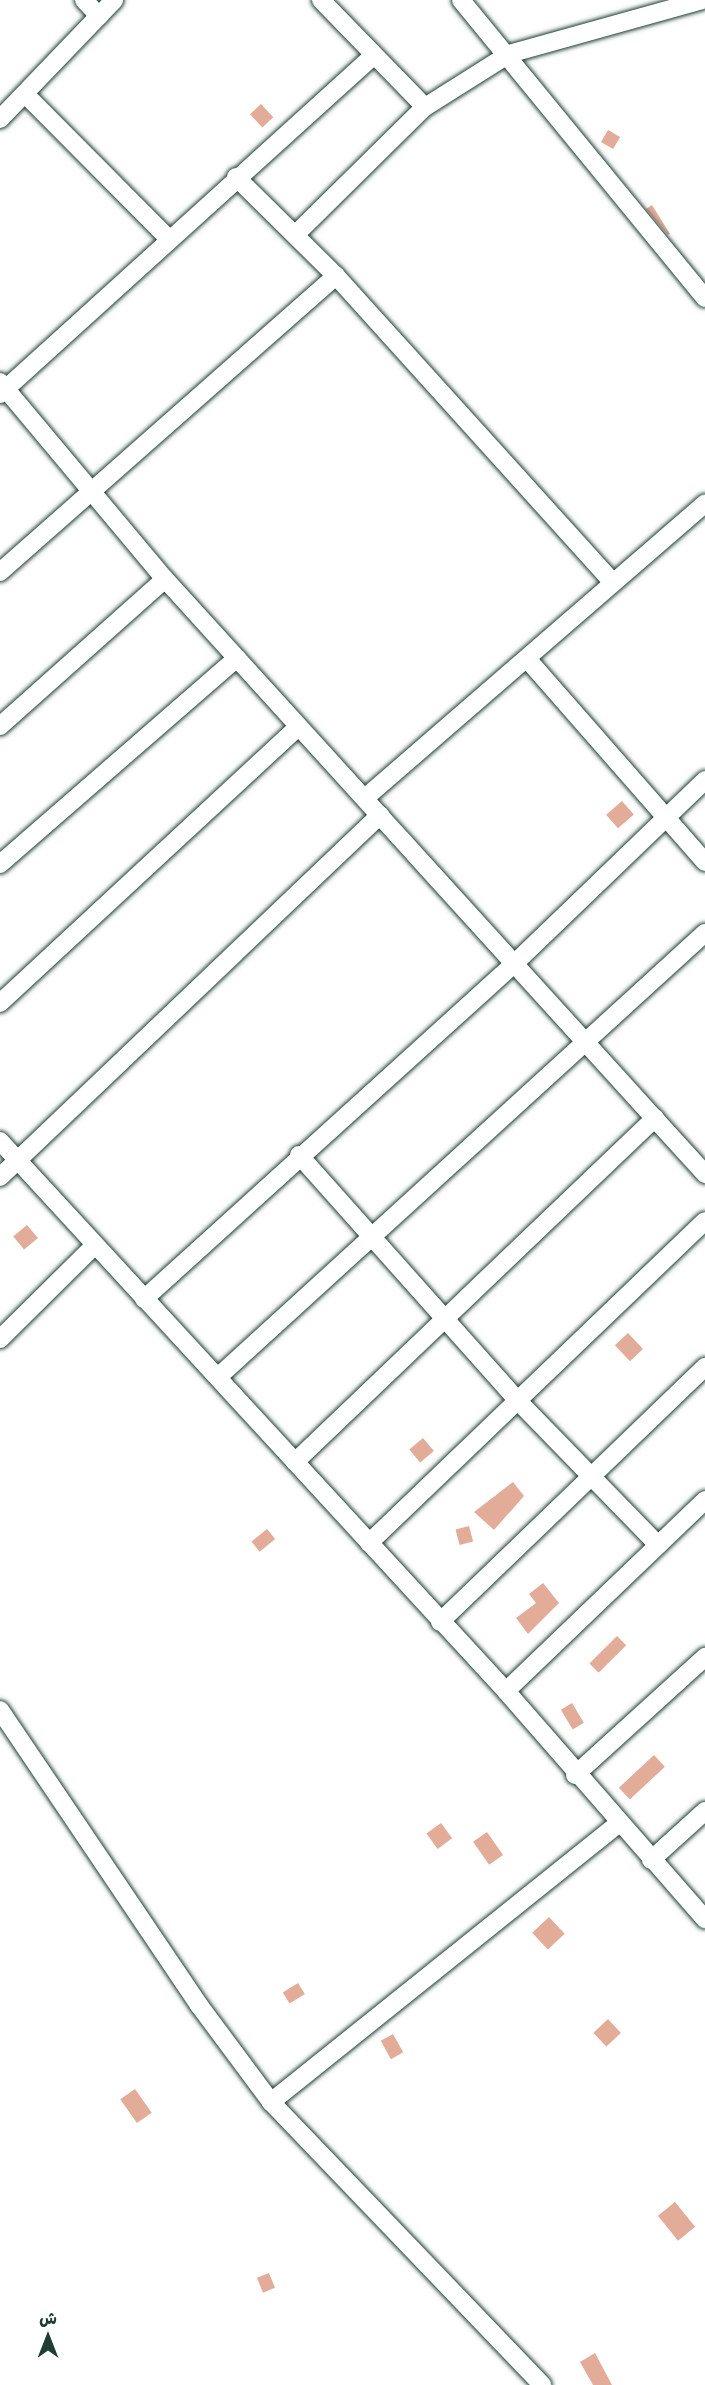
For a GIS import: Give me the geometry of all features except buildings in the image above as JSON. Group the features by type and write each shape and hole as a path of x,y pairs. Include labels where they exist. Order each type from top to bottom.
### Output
{"street":[{"path":"84,0 99,16"},
{"path":"0,119 114,0"},
{"path":"321,0 373,56 425,106"},
{"path":"461,0 509,54 704,293"},
{"path":"295,236 425,106 509,54 702,0"},
{"path":"373,56 2,388 165,579 298,727 589,1041 705,1174"},
{"path":"25,94 169,239"},
{"path":"236,177 336,276 613,583"},
{"path":"0,572 336,276"},
{"path":"365,798 529,660 705,503"},
{"path":"0,726 165,579"},
{"path":"0,864 237,658"},
{"path":"529,660 668,816 705,862"},
{"path":"0,1003 298,727"},
{"path":"144,1299 299,1155 515,963 705,780"},
{"path":"0,1177 380,815"},
{"path":"218,1377 705,933"},
{"path":"295,1462 655,1118"},
{"path":"0,1141 94,1246 218,1377 440,1622 506,1691 617,1825 705,1919"},
{"path":"299,1155 518,1401 658,1545"},
{"path":"369,1544 705,1221"},
{"path":"0,1339 94,1246"},
{"path":"440,1622 705,1367"},
{"path":"506,1691 705,1500"},
{"path":"575,1774 705,1657"},
{"path":"0,1710 199,2005 272,2102 542,2385"},
{"path":"651,1860 705,1811"},
{"path":"272,2102 617,1825"}]}
